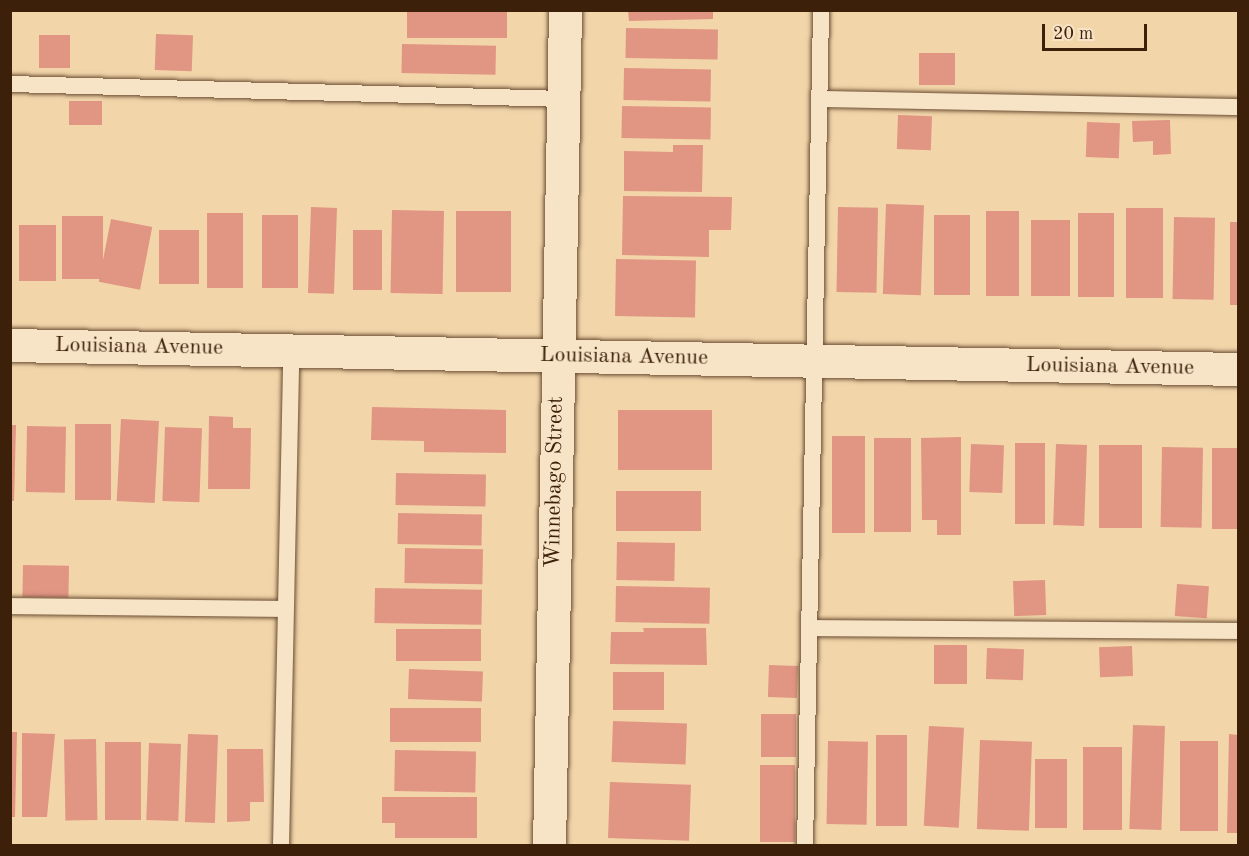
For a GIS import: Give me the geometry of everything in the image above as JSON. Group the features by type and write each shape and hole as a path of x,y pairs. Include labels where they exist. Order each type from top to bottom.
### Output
{"street":[{"name":"Winnebago Street","path":"549,846 564,10"},
{"name":"Louisiana Avenue","path":"10,345 1239,369"}],"lane":[{"path":"805,846 821,10"},
{"path":"10,84 563,99"},
{"path":"819,99 1239,107"},
{"path":"281,846 282,609 291,350"},
{"path":"10,606 282,609"},
{"path":"809,628 1239,631"}],"building":[{"path":"407,10 507,10 507,38 407,38"},
{"path":"628,10 713,10 713,19 629,21"},
{"path":"626,28 718,30 717,60 625,58"},
{"path":"156,34 193,35 192,71 155,70"},
{"path":"39,35 70,35 70,68 39,68"},
{"path":"402,44 496,46 495,75 401,73"},
{"path":"919,53 955,53 955,85 919,85"},
{"path":"624,68 711,70 710,102 623,100"},
{"path":"69,101 102,101 102,125 69,125"},
{"path":"622,106 711,108 710,140 621,138"},
{"path":"898,115 932,116 931,150 897,149"},
{"path":"1170,120 1171,154 1153,155 1153,141 1133,142 1132,121"},
{"path":"1087,122 1120,123 1119,158 1086,157"},
{"path":"673,145 703,145 702,192 624,191 624,151 673,152"},
{"path":"623,196 732,197 731,230 709,230 709,257 622,255"},
{"path":"886,204 924,205 921,295 883,294"},
{"path":"311,207 337,208 334,294 308,293"},
{"path":"838,207 878,208 877,293 837,292"},
{"path":"1126,208 1163,208 1163,298 1126,298"},
{"path":"392,210 444,211 443,294 391,293"},
{"path":"456,211 511,211 511,292 456,292"},
{"path":"986,211 1019,211 1019,296 986,296"},
{"path":"207,213 243,213 243,288 207,288"},
{"path":"1078,213 1114,213 1114,297 1078,297"},
{"path":"262,215 298,215 298,288 262,288"},
{"path":"934,215 970,215 970,295 934,295"},
{"path":"62,216 103,216 103,279 62,279"},
{"path":"1174,217 1215,218 1214,300 1173,299"},
{"path":"111,219 152,227 140,290 99,282"},
{"path":"1031,220 1070,220 1070,296 1031,296"},
{"path":"1230,222 1238,222 1238,305 1230,305"},
{"path":"19,225 56,225 56,281 19,281"},
{"path":"159,230 199,230 199,284 159,284"},
{"path":"353,230 382,230 382,290 353,290"},
{"path":"616,259 696,260 695,317 615,316"},
{"path":"372,407 506,410 506,453 424,452 424,441 371,440"},
{"path":"618,410 712,410 712,470 618,470"},
{"path":"209,416 233,417 233,428 251,428 250,489 208,489"},
{"path":"121,419 159,421 155,503 117,501"},
{"path":"75,424 111,424 111,500 75,500"},
{"path":"10,425 16,425 14,501 10,501"},
{"path":"27,426 66,427 65,493 26,492"},
{"path":"165,427 202,428 199,502 162,501"},
{"path":"832,436 865,436 865,533 832,533"},
{"path":"961,437 961,535 937,535 937,520 922,520 921,438"},
{"path":"874,438 911,438 911,532 874,532"},
{"path":"1015,443 1045,443 1045,524 1015,524"},
{"path":"971,444 1004,445 1002,493 969,492"},
{"path":"1056,444 1087,445 1084,526 1053,525"},
{"path":"1099,445 1142,445 1142,528 1099,528"},
{"path":"1162,447 1203,448 1202,528 1161,527"},
{"path":"1212,448 1238,448 1238,529 1212,529"},
{"path":"396,473 486,475 485,507 395,505"},
{"path":"616,491 701,491 701,531 616,531"},
{"path":"398,513 482,514 481,545 397,544"},
{"path":"617,542 675,543 674,581 616,580"},
{"path":"405,548 483,549 482,584 404,583"},
{"path":"23,565 69,566 68,598 22,597"},
{"path":"1045,580 1046,615 1014,616 1013,581"},
{"path":"1177,584 1209,586 1207,618 1175,616"},
{"path":"616,586 710,588 709,624 615,622"},
{"path":"375,588 482,590 481,625 374,623"},
{"path":"643,628 706,628 707,665 610,664 611,632 644,632"},
{"path":"396,629 481,629 481,661 396,661"},
{"path":"934,645 967,645 967,684 934,684"},
{"path":"1132,646 1133,676 1100,677 1099,647"},
{"path":"987,648 1024,649 1023,680 986,679"},
{"path":"769,665 798,666 797,698 768,697"},
{"path":"409,669 483,672 482,702 408,699"},
{"path":"613,672 664,672 664,710 613,710"},
{"path":"390,708 481,708 481,742 390,742"},
{"path":"761,714 796,714 796,757 761,757"},
{"path":"613,721 687,724 686,765 612,762"},
{"path":"1133,725 1165,726 1161,830 1129,829"},
{"path":"929,726 964,728 959,828 924,826"},
{"path":"10,732 17,732 15,817 10,817"},
{"path":"22,733 55,734 47,817 22,817"},
{"path":"188,734 218,735 215,823 185,822"},
{"path":"1229,734 1238,735 1238,833 1227,833"},
{"path":"876,735 907,735 907,826 876,826"},
{"path":"96,739 97,820 65,821 64,740"},
{"path":"980,740 1032,742 1029,831 977,829"},
{"path":"828,741 868,742 867,825 827,824"},
{"path":"1180,741 1218,741 1218,831 1180,831"},
{"path":"105,742 141,742 141,820 105,820"},
{"path":"149,743 181,744 178,821 146,820"},
{"path":"1083,747 1122,747 1122,830 1083,830"},
{"path":"227,749 263,749 264,802 250,802 250,821 227,822"},
{"path":"395,750 476,751 475,792 394,791"},
{"path":"1035,759 1067,759 1067,828 1035,828"},
{"path":"760,765 795,765 795,842 760,842"},
{"path":"610,782 691,785 689,841 608,838"},
{"path":"382,797 477,797 477,838 395,838 395,823 382,823"}]}
